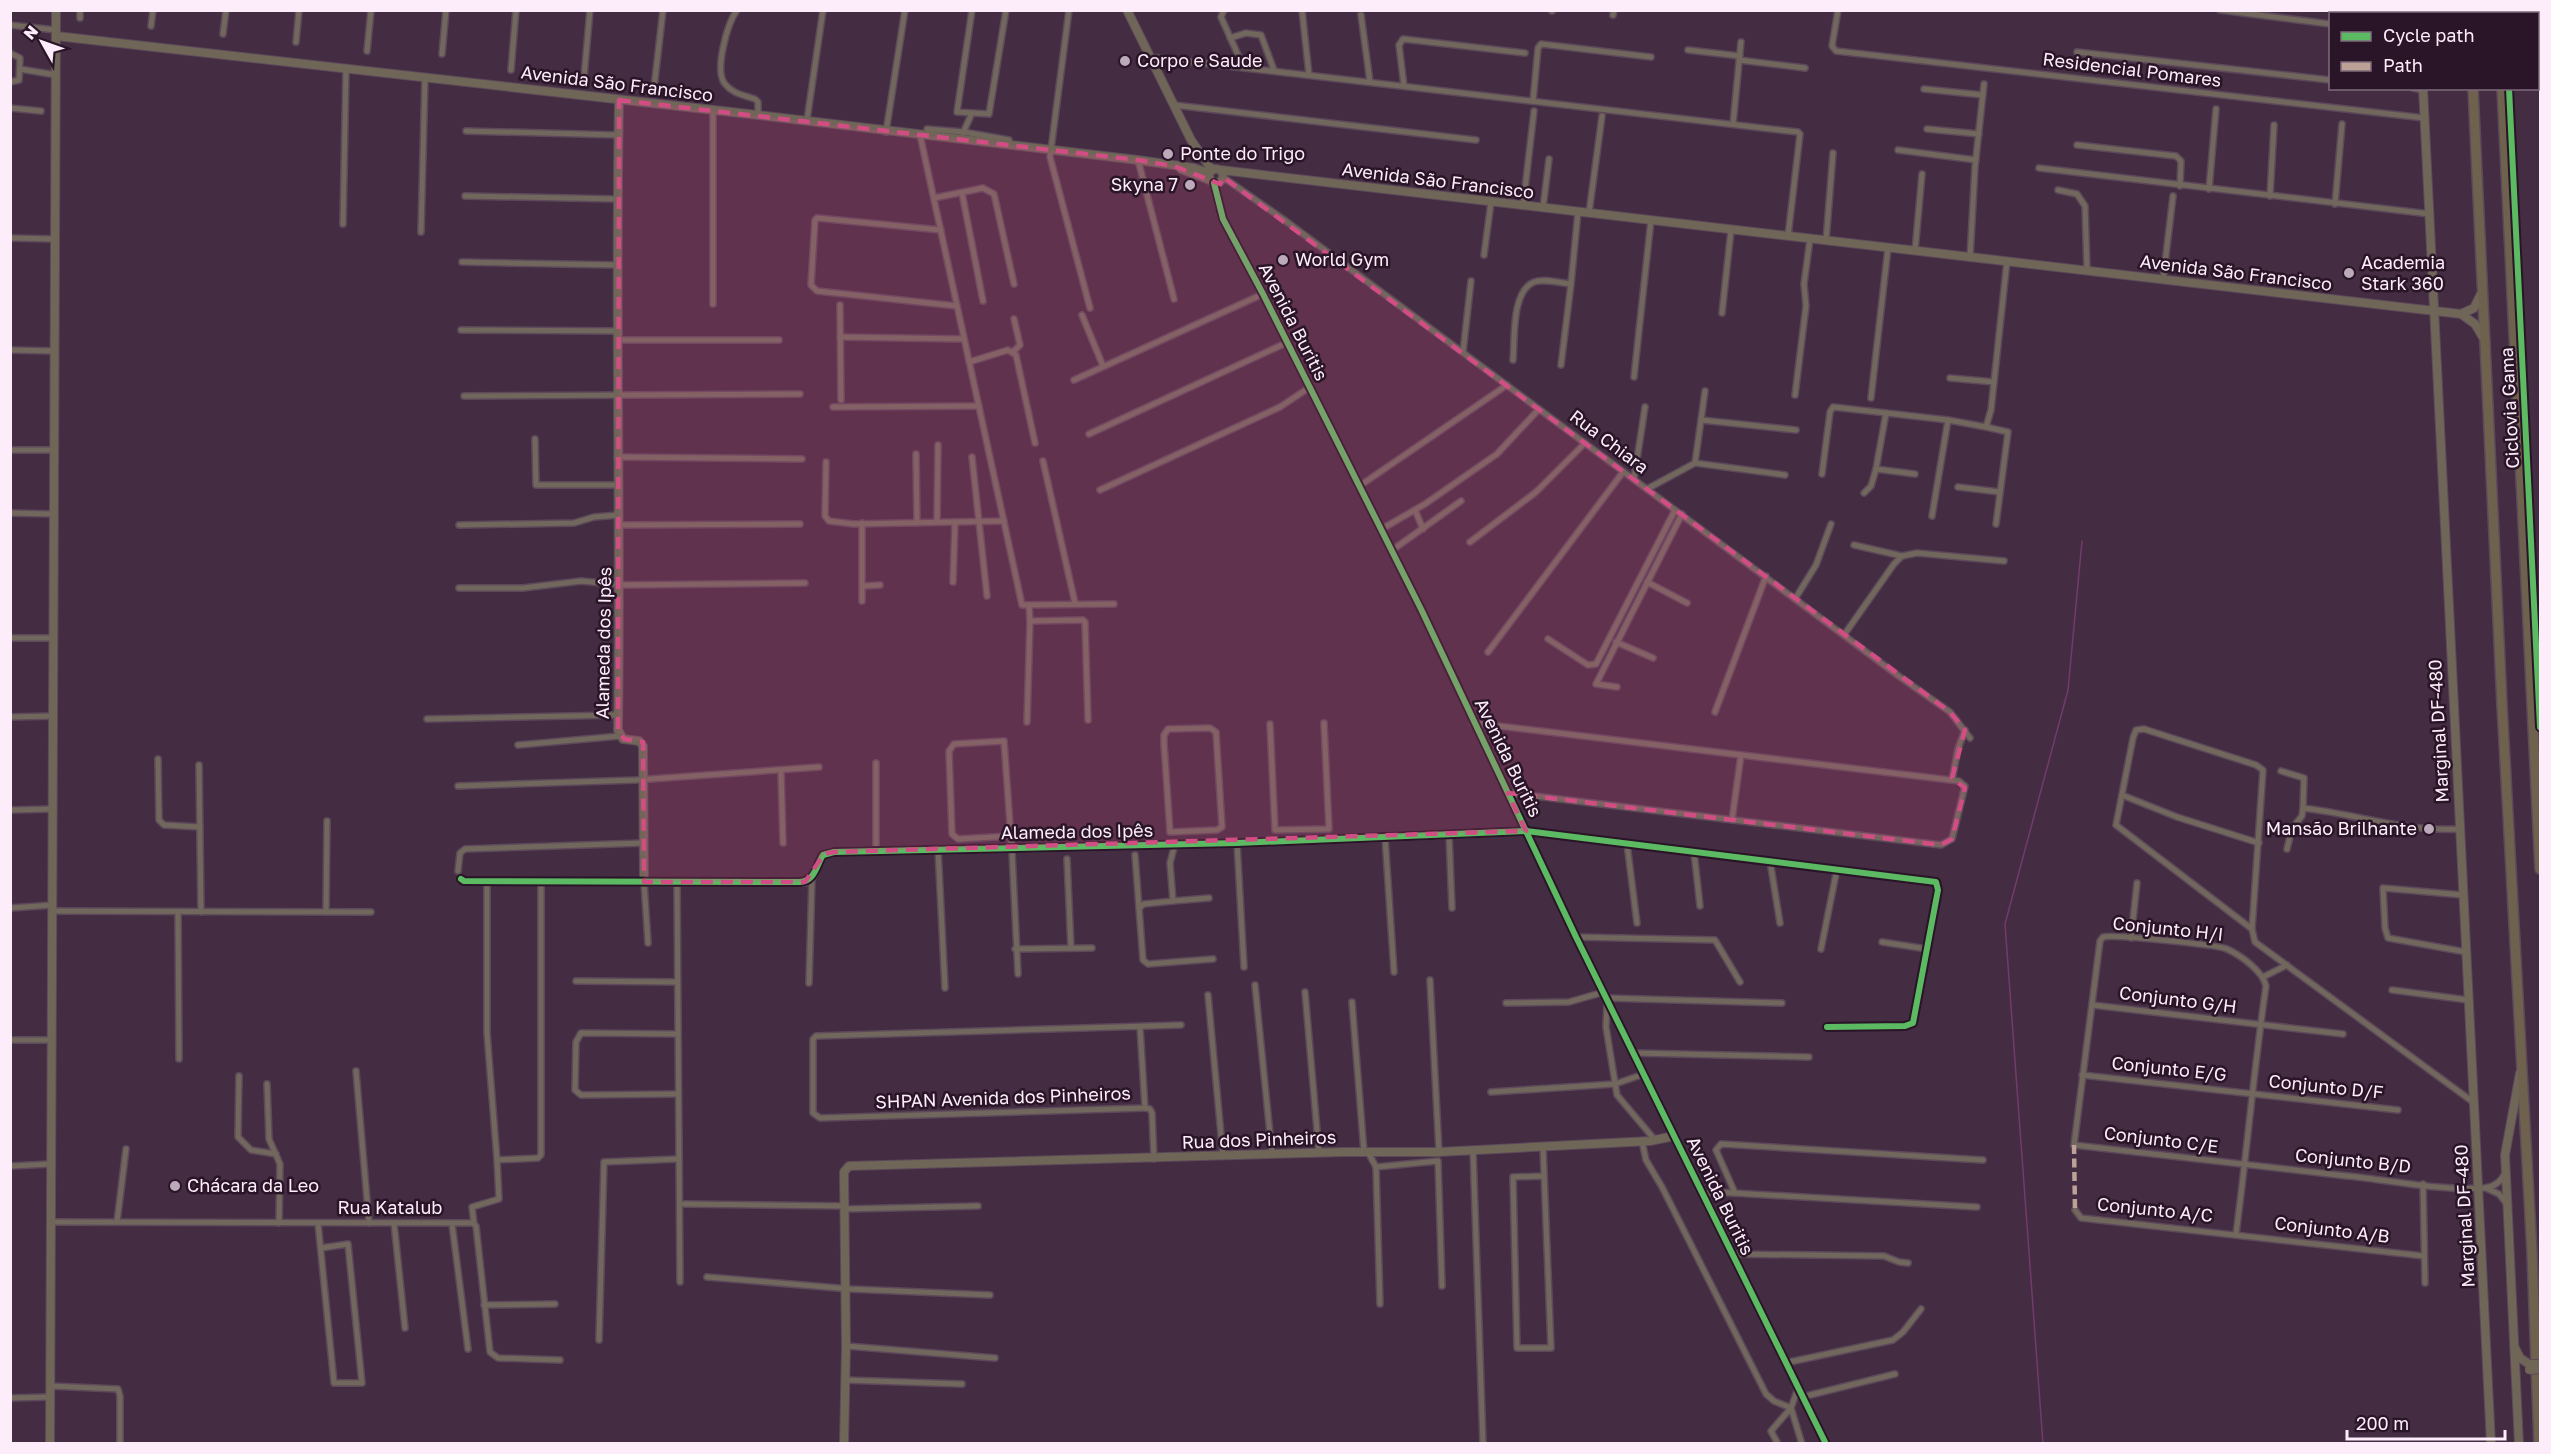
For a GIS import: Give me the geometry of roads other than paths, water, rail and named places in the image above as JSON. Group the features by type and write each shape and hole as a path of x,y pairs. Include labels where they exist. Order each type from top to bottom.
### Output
{"main road":[{"path":"2473,90 2539,1443"},
{"path":"2502,90 2541,869"}],"street":[{"path":"50,1443 56,10"},
{"path":"80,10 80,18"},
{"path":"151,26 153,10"},
{"path":"223,34 226,10"},
{"path":"296,42 299,10"},
{"path":"367,51 371,10"},
{"path":"442,54 446,10"},
{"path":"511,70 516,10"},
{"path":"584,76 590,10"},
{"path":"654,88 663,10"},
{"path":"737,10 727,36 720,67 721,78 734,92 755,99 758,115"},
{"path":"807,120 823,10"},
{"path":"886,127 905,10"},
{"path":"972,10 957,112 989,114 1006,10"},
{"path":"1069,10 1049,150 1090,308"},
{"name":"Avenida Buritis","path":"1127,10 1173,105 1211,176 1223,219 1361,484 1380,530 1421,609 1576,937 1826,1443"},
{"path":"1224,10 1221,17 1243,66"},
{"path":"1302,10 1309,75"},
{"name":"Residencial Pomares","path":"1838,10 1832,46 1836,51 2425,118"},
{"path":"2220,10 2329,24"},
{"path":"1361,15 1370,82"},
{"path":"10,25 56,33"},
{"name":"Avenida São Francisco","path":"56,33 346,74 425,80 962,136 1049,150 1194,168 1211,176 1222,174 1491,202 2461,314"},
{"path":"1230,38 1246,33 1261,34 1274,70"},
{"path":"1404,86 1399,45 1403,39 1525,53"},
{"path":"1732,124 1741,42"},
{"path":"1533,101 1538,48 1541,44 1651,57"},
{"path":"1688,50 1805,68"},
{"path":"2077,52 2329,80"},
{"path":"10,53 18,55 20,69 19,80 10,82"},
{"path":"1150,57 1798,132 1800,134 1788,236"},
{"path":"20,69 56,75"},
{"path":"343,224 346,74"},
{"path":"421,232 425,80"},
{"path":"1970,258 1976,160 1984,84"},
{"path":"1924,89 1983,95"},
{"name":"Marginal DF-480","path":"2423,90 2473,1102 2482,1188 2491,1443"},
{"name":"Alameda dos Ipês","path":"619,100 617,199 612,265 617,336 617,457 620,525 618,715 620,736 624,740 642,743 644,882"},
{"path":"1173,105 1476,140"},
{"path":"10,108 41,111"},
{"path":"2209,189 2216,109"},
{"path":"713,111 713,304"},
{"path":"1523,206 1534,111"},
{"path":"972,113 962,136 1009,140"},
{"path":"1589,213 1602,116"},
{"path":"2270,196 2274,124"},
{"path":"2336,204 2342,124"},
{"path":"1927,129 1979,134"},
{"path":"466,131 618,135"},
{"path":"923,132 940,230 1022,605 1114,604"},
{"path":"2078,145 2176,156 2181,161 2180,186"},
{"path":"1898,150 1976,160"},
{"path":"1826,241 1833,153"},
{"path":"1543,208 1548,159"},
{"path":"1138,160 1174,299"},
{"path":"2039,168 2430,214"},
{"path":"1211,176 1220,182 1222,174"},
{"name":"Rua Chiara","path":"1222,174 1950,712 1970,738"},
{"path":"1915,251 1922,174"},
{"path":"934,198 986,188 994,194 1014,284"},
{"path":"2058,190 2077,194 2085,206 2087,270"},
{"path":"962,193 983,300"},
{"path":"465,196 617,199"},
{"path":"2163,280 2173,196"},
{"path":"1484,255 1491,202"},
{"path":"1561,364 1578,212"},
{"path":"940,230 822,218 815,220 810,282 817,291 957,306"},
{"path":"1634,377 1652,220"},
{"path":"1722,313 1731,230"},
{"path":"10,238 55,239"},
{"path":"1795,395 1806,306 1804,284 1810,239"},
{"path":"1871,398 1888,248"},
{"path":"1986,427 1994,382 2007,261"},
{"path":"462,262 612,265"},
{"path":"1463,352 1471,281"},
{"path":"1513,360 1518,298 1525,288 1542,281 1571,284"},
{"path":"2483,291 2474,308 2461,314 2475,324 2485,342"},
{"path":"1074,380 1263,294"},
{"path":"840,305 841,400"},
{"path":"1082,315 1103,366"},
{"path":"1013,352 1020,345 1014,319"},
{"path":"461,330 779,340"},
{"path":"840,338 964,339"},
{"path":"1089,434 1286,343"},
{"path":"10,350 55,351"},
{"path":"969,362 1008,350 1013,352"},
{"path":"1013,352 1035,443"},
{"path":"1950,378 1994,382"},
{"path":"1361,484 1507,385"},
{"path":"1100,490 1280,408 1310,387"},
{"path":"1695,463 1705,391"},
{"path":"464,396 800,394"},
{"path":"833,407 979,406"},
{"path":"1634,479 1645,407"},
{"path":"1822,474 1830,412 1833,407 1948,420 2008,432 1996,524"},
{"path":"1380,530 1415,510 1497,454 1539,409"},
{"path":"1864,493 1871,486 1876,469 1886,413"},
{"path":"1701,420 1796,430"},
{"path":"1932,516 1948,420"},
{"path":"535,439 536,485 618,485"},
{"path":"1470,542 1536,492 1585,443"},
{"path":"937,522 938,445"},
{"path":"10,450 55,450"},
{"path":"916,454 917,523"},
{"path":"617,457 802,459"},
{"path":"972,457 987,596"},
{"path":"1043,461 1075,603"},
{"path":"826,462 825,516 830,521 862,523 1004,522"},
{"path":"1647,489 1674,472 1695,463 1785,476"},
{"path":"1876,469 1915,474"},
{"path":"1488,652 1623,472"},
{"path":"1958,487 2000,492"},
{"path":"1391,551 1461,501"},
{"path":"1415,510 1423,529"},
{"path":"1548,639 1588,665 1596,664 1675,510"},
{"path":"10,513 54,513"},
{"path":"1617,687 1596,684 1682,514"},
{"path":"459,525 574,523 594,517 619,515"},
{"path":"953,582 955,522"},
{"path":"862,523 862,601"},
{"path":"620,525 800,524"},
{"path":"1795,599 1816,565 1831,524"},
{"path":"1854,545 1902,556 1917,553 2004,561"},
{"path":"1844,635 1902,556"},
{"path":"1715,712 1766,576"},
{"path":"459,588 523,588 581,581 620,585 805,583"},
{"path":"1647,582 1687,603"},
{"path":"863,586 880,585"},
{"path":"1027,722 1029,605"},
{"path":"1030,621 1083,620 1085,622 1088,720"},
{"path":"10,638 54,638"},
{"path":"1616,642 1653,658"},
{"path":"427,718 618,715"},
{"path":"10,717 54,716"},
{"path":"1270,724 1275,830 1301,830 1329,829 1324,723"},
{"path":"1473,723 1952,780 1962,782 1965,788 1952,839 1946,844 1509,794"},
{"path":"1210,728 1216,732 1222,827 1217,830 1193,831 1170,832 1168,830 1164,744 1164,735 1168,729 1210,728"},
{"path":"2252,929 2115,823 2134,732 2139,729 2256,765 2263,770 2252,929 2255,942 2473,1102"},
{"path":"1952,780 1958,749 1965,730"},
{"path":"518,745 620,736"},
{"path":"1011,836 958,839 952,834 949,751 954,744 1004,741 1012,848 1015,949 1018,974"},
{"path":"1732,820 1741,755"},
{"path":"158,759 159,820 164,825 200,827"},
{"path":"876,763 876,850"},
{"path":"199,765 201,912"},
{"path":"458,786 644,779 819,767"},
{"path":"781,770 783,843"},
{"path":"2281,771 2302,776 2305,780 2302,816 2292,828 2286,849"},
{"path":"2122,795 2187,820 2259,843"},
{"path":"2303,808 2331,811 2360,820 2401,827 2459,829"},
{"path":"10,810 53,809"},
{"path":"326,912 327,821"},
{"path":"1301,830 1304,841"},
{"path":"1193,831 1193,844"},
{"path":"1526,831 1936,882 1938,890 1913,1023 1910,1026 1827,1027"},
{"name":"Alameda dos Ipês","path":"812,877 826,853 876,850 1385,840 1449,834 1526,831"},
{"path":"1449,834 1452,908"},
{"path":"1385,840 1394,972"},
{"path":"458,871 460,853 465,849 644,843"},
{"path":"1237,843 1244,967"},
{"path":"1173,902 1170,863 1175,844"},
{"path":"1627,844 1636,923"},
{"path":"938,849 945,988"},
{"path":"1694,852 1700,906"},
{"path":"1135,855 1145,963 1213,959"},
{"path":"1067,859 1071,948"},
{"path":"1770,861 1780,923"},
{"path":"1821,949 1837,869"},
{"path":"461,879 464,881 541,883 800,882 812,877"},
{"path":"809,983 812,877"},
{"path":"487,882 487,1033 499,1199 472,1207 489,1346 494,1356 560,1360"},
{"path":"644,882 648,943"},
{"path":"676,882 680,1282"},
{"path":"497,1160 538,1158 541,1155 541,883"},
{"path":"2131,938 2137,883"},
{"path":"2463,895 2383,888 2385,928 2388,938 2466,952"},
{"path":"1139,908 1144,904 1209,898"},
{"path":"10,908 178,913 371,912"},
{"path":"178,913 179,1059"},
{"name":"Conjunto H/I","path":"2092,1005 2100,941 2106,935 2223,948 2263,977"},
{"path":"1576,937 1715,940 1740,982"},
{"path":"1882,942 1927,950"},
{"path":"1015,949 1092,948"},
{"path":"2236,1234 2266,986 2263,977 2287,965"},
{"path":"1430,980 1439,1152"},
{"path":"576,981 677,982"},
{"path":"1256,985 1272,1154"},
{"path":"2392,990 2468,1000"},
{"path":"1305,992 1319,1153"},
{"path":"1208,995 1223,1156"},
{"path":"1506,1003 1569,1002 1606,996 1782,1003"},
{"path":"1606,996 1606,1027 1617,1095 1655,1140"},
{"path":"1352,1002 1366,1152 1377,1167 1380,1305"},
{"path":"2082,1075 2092,1005"},
{"name":"Conjunto G/H","path":"2092,1005 2343,1034"},
{"path":"1140,1027 1181,1025"},
{"name":"SHPAN Avenida dos Pinheiros","path":"1140,1027 1145,1108 817,1118 813,1113 814,1038 820,1035 1140,1027"},
{"path":"678,1035 581,1033 576,1042 575,1090 581,1095 678,1094"},
{"path":"10,1040 52,1040"},
{"path":"1634,1053 1809,1057"},
{"path":"2519,1443 2505,1146 2520,1068"},
{"path":"356,1071 369,1223"},
{"path":"1491,1092 1615,1084 1644,1074"},
{"name":"Conjunto E/G","path":"2082,1075 2252,1094"},
{"name":"Conjunto C/E","path":"2082,1075 2074,1145 2245,1164"},
{"path":"239,1076 238,1137 251,1150 276,1154"},
{"path":"267,1084 269,1139 280,1164 279,1223"},
{"name":"Conjunto D/F","path":"2252,1094 2397,1110"},
{"path":"1145,1108 1152,1113 1154,1159"},
{"name":"Rua dos Pinheiros","path":"845,1207 844,1172 851,1166 1272,1154 1439,1152 1642,1141 1674,1136"},
{"path":"1642,1141 1646,1160 1662,1187 1766,1394 1774,1401 1791,1408"},
{"path":"1735,1193 1716,1150 1720,1144 1983,1161"},
{"path":"1543,1147 1551,1348 1517,1348 1513,1177 1544,1176"},
{"path":"117,1222 126,1149"},
{"path":"1473,1150 1483,1443"},
{"path":"599,1340 604,1162 678,1159"},
{"path":"1377,1167 1438,1161 1442,1286"},
{"path":"10,1166 51,1164"},
{"name":"Conjunto B/D","path":"2245,1164 2423,1184 2482,1188"},
{"path":"2482,1188 2499,1183 2506,1170"},
{"path":"2423,1184 2425,1283"},
{"path":"2482,1188 2499,1194 2508,1206"},
{"path":"1703,1194 1735,1193 1977,1207"},
{"path":"684,1204 845,1207 978,1206"},
{"path":"843,1443 846,1346 845,1207"},
{"name":"Conjunto A/C","path":"2075,1210 2081,1218 2236,1234"},
{"name":"Rua Katalub","path":"51,1222 475,1225"},
{"path":"318,1223 334,1383 362,1383 348,1244 321,1248"},
{"path":"394,1223 405,1328"},
{"path":"453,1224 468,1349"},
{"name":"Conjunto A/B","path":"2236,1234 2424,1256"},
{"path":"1732,1254 1884,1256 1908,1263"},
{"path":"706,1277 844,1289 990,1295"},
{"path":"484,1305 555,1304"},
{"path":"1785,1363 1893,1340 1903,1332 1921,1309"},
{"path":"2514,1343 2520,1358 2529,1367 2541,1370"},
{"path":"846,1346 995,1358"},
{"path":"2515,1389 2521,1375 2529,1367 2541,1364"},
{"path":"1802,1397 1895,1374"},
{"path":"845,1380 962,1384"},
{"path":"50,1386 118,1389 120,1443"},
{"path":"1778,1443 1771,1431 1791,1408 1798,1388"},
{"path":"10,1398 50,1397"},
{"path":"1791,1408 1802,1443"}],"waterway":[{"path":"2043,1444 2005,924 2068,690 2082,541"}],"place":[{"name":"Corpo e Saude","path":"1125,61"},
{"name":"Ponte do Trigo","path":"1168,154"},
{"name":"Skyna 7","path":"1190,185"},
{"name":"World Gym","path":"1283,260"},
{"name":"Academia Stark 360","path":"2349,273"},
{"name":"Mansão Brilhante","path":"2429,829"},
{"name":"Chácara da Leo","path":"175,1186"}]}
